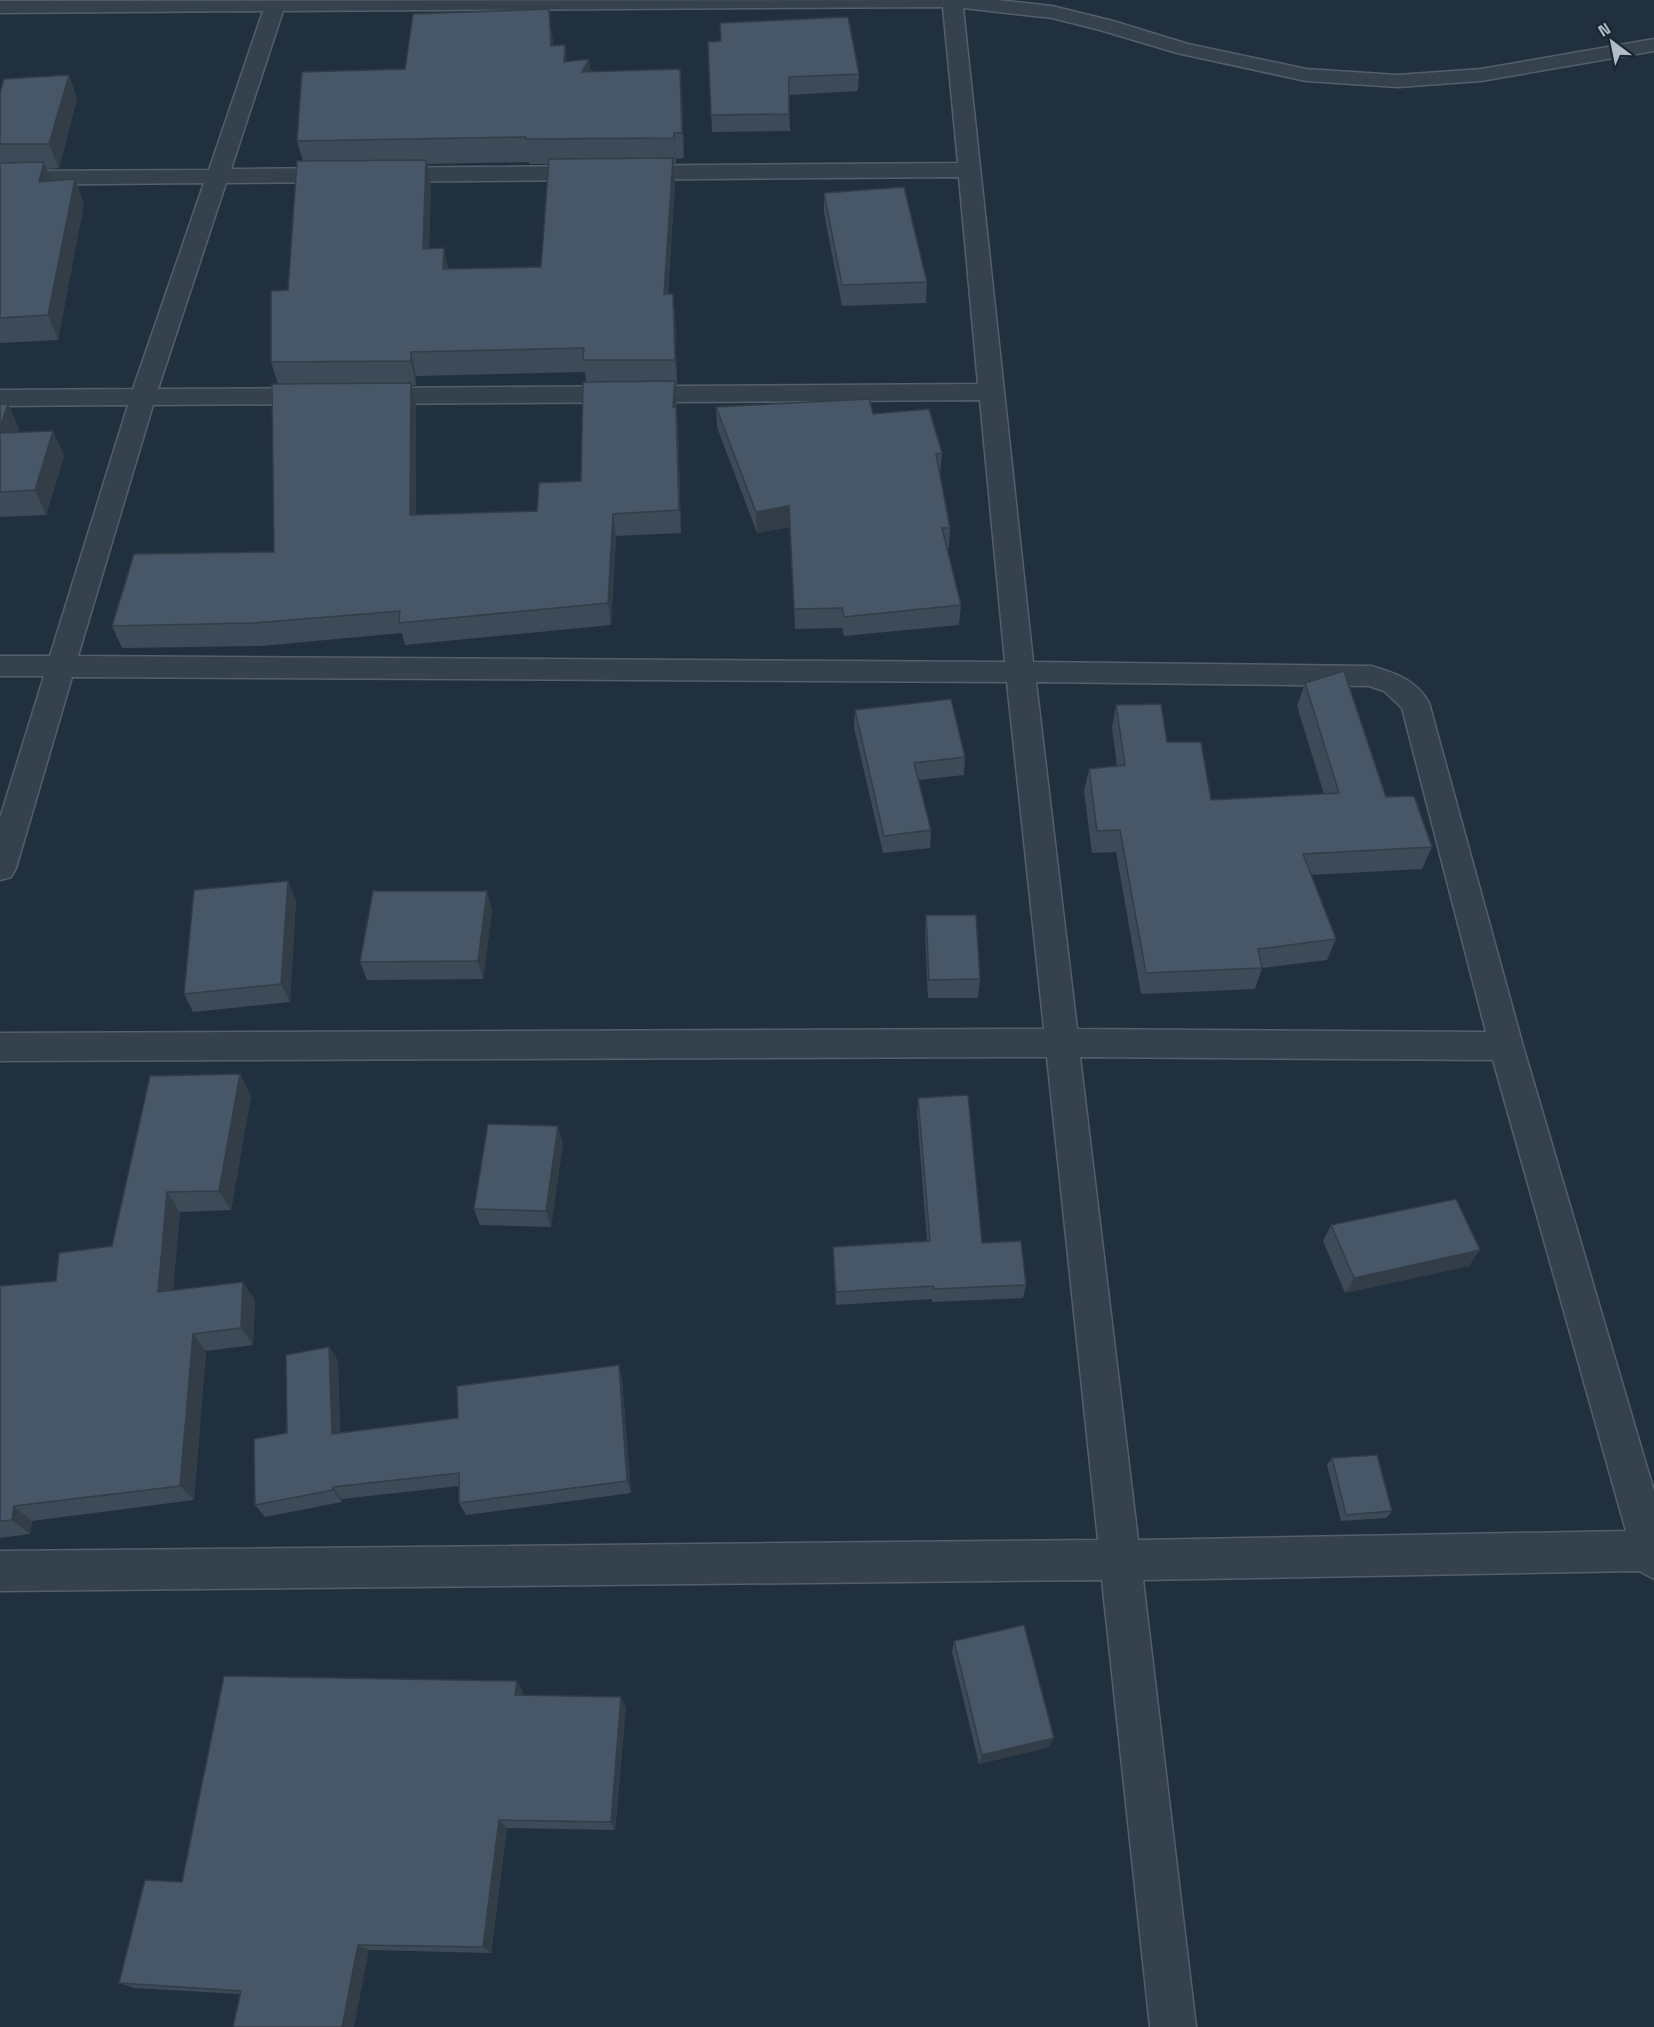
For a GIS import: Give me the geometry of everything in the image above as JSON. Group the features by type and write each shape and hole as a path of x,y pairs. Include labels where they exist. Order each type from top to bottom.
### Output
{"street":[{"path":"952,1 1020,672 1173,2027"},
{"path":"0,7 276,3 952,1 1052,12 1106,25 1184,49 1317,76 1398,81 1481,75 1654,45"},
{"path":"0,868 142,397 276,3"},
{"path":"0,178 969,170"},
{"path":"0,398 991,392"},
{"path":"0,666 1371,676 1394,684 1415,703 1506,1046 1653,1555 0,1571"},
{"path":"0,1047 1061,1043 1506,1046"}],"building":[{"path":"549,9 551,46 565,45 564,62 589,59 582,72 680,69 682,133 674,133 674,138 526,139 526,137 297,141 302,72 405,69 413,14"},
{"path":"848,17 859,74 789,77 789,114 711,115 708,42 721,41 720,23"},
{"path":"69,75 49,144 0,144 0,93 4,79"},
{"path":"673,158 664,294 673,294 675,360 583,360 584,348 411,352 411,361 271,362 271,291 288,290 297,161 426,160 423,249 444,248 443,269 541,267 549,159"},
{"path":"44,162 39,182 75,179 48,315 0,318 0,163"},
{"path":"904,187 927,282 842,285 824,193"},
{"path":"675,381 673,407 676,407 679,510 613,514 608,603 399,623 400,611 253,623 112,626 134,554 274,552 272,384 411,383 410,515 537,511 539,483 581,481 583,382"},
{"path":"869,399 873,414 929,409 942,453 936,454 950,528 942,528 961,605 844,617 842,608 794,609 789,506 756,512 716,407"},
{"path":"0,404 8,404 0,427"},
{"path":"53,431 35,490 0,492 0,433"},
{"path":"1344,671 1386,797 1414,796 1432,847 1303,854 1336,939 1258,949 1262,968 1146,973 1120,830 1097,831 1089,769 1125,765 1116,705 1161,704 1167,742 1201,742 1211,800 1339,793 1305,683"},
{"path":"951,699 965,757 914,763 931,830 884,836 855,710"},
{"path":"288,881 281,984 184,994 194,890"},
{"path":"373,891 487,891 478,961 360,962"},
{"path":"926,915 976,915 980,979 929,980"},
{"path":"240,1074 219,1191 167,1192 158,1292 243,1282 241,1328 193,1334 180,1486 14,1506 12,1520 0,1521 0,1286 56,1281 59,1253 112,1246 150,1076"},
{"path":"968,1095 982,1243 1021,1241 1026,1285 934,1289 933,1286 836,1292 833,1247 930,1241 918,1098"},
{"path":"488,1124 558,1126 546,1211 474,1209"},
{"path":"1456,1199 1480,1250 1354,1278 1331,1225"},
{"path":"329,1347 332,1434 458,1418 457,1386 619,1365 627,1481 459,1503 459,1473 333,1487 333,1490 255,1505 254,1439 287,1433 286,1355"},
{"path":"1377,1455 1392,1511 1346,1515 1332,1458"},
{"path":"1024,1625 1054,1738 982,1755 954,1641"},
{"path":"224,1676 517,1681 515,1695 621,1697 611,1822 499,1820 483,1947 358,1945 342,2027 233,2027 241,1991 119,1983 145,1880 182,1882"}]}
